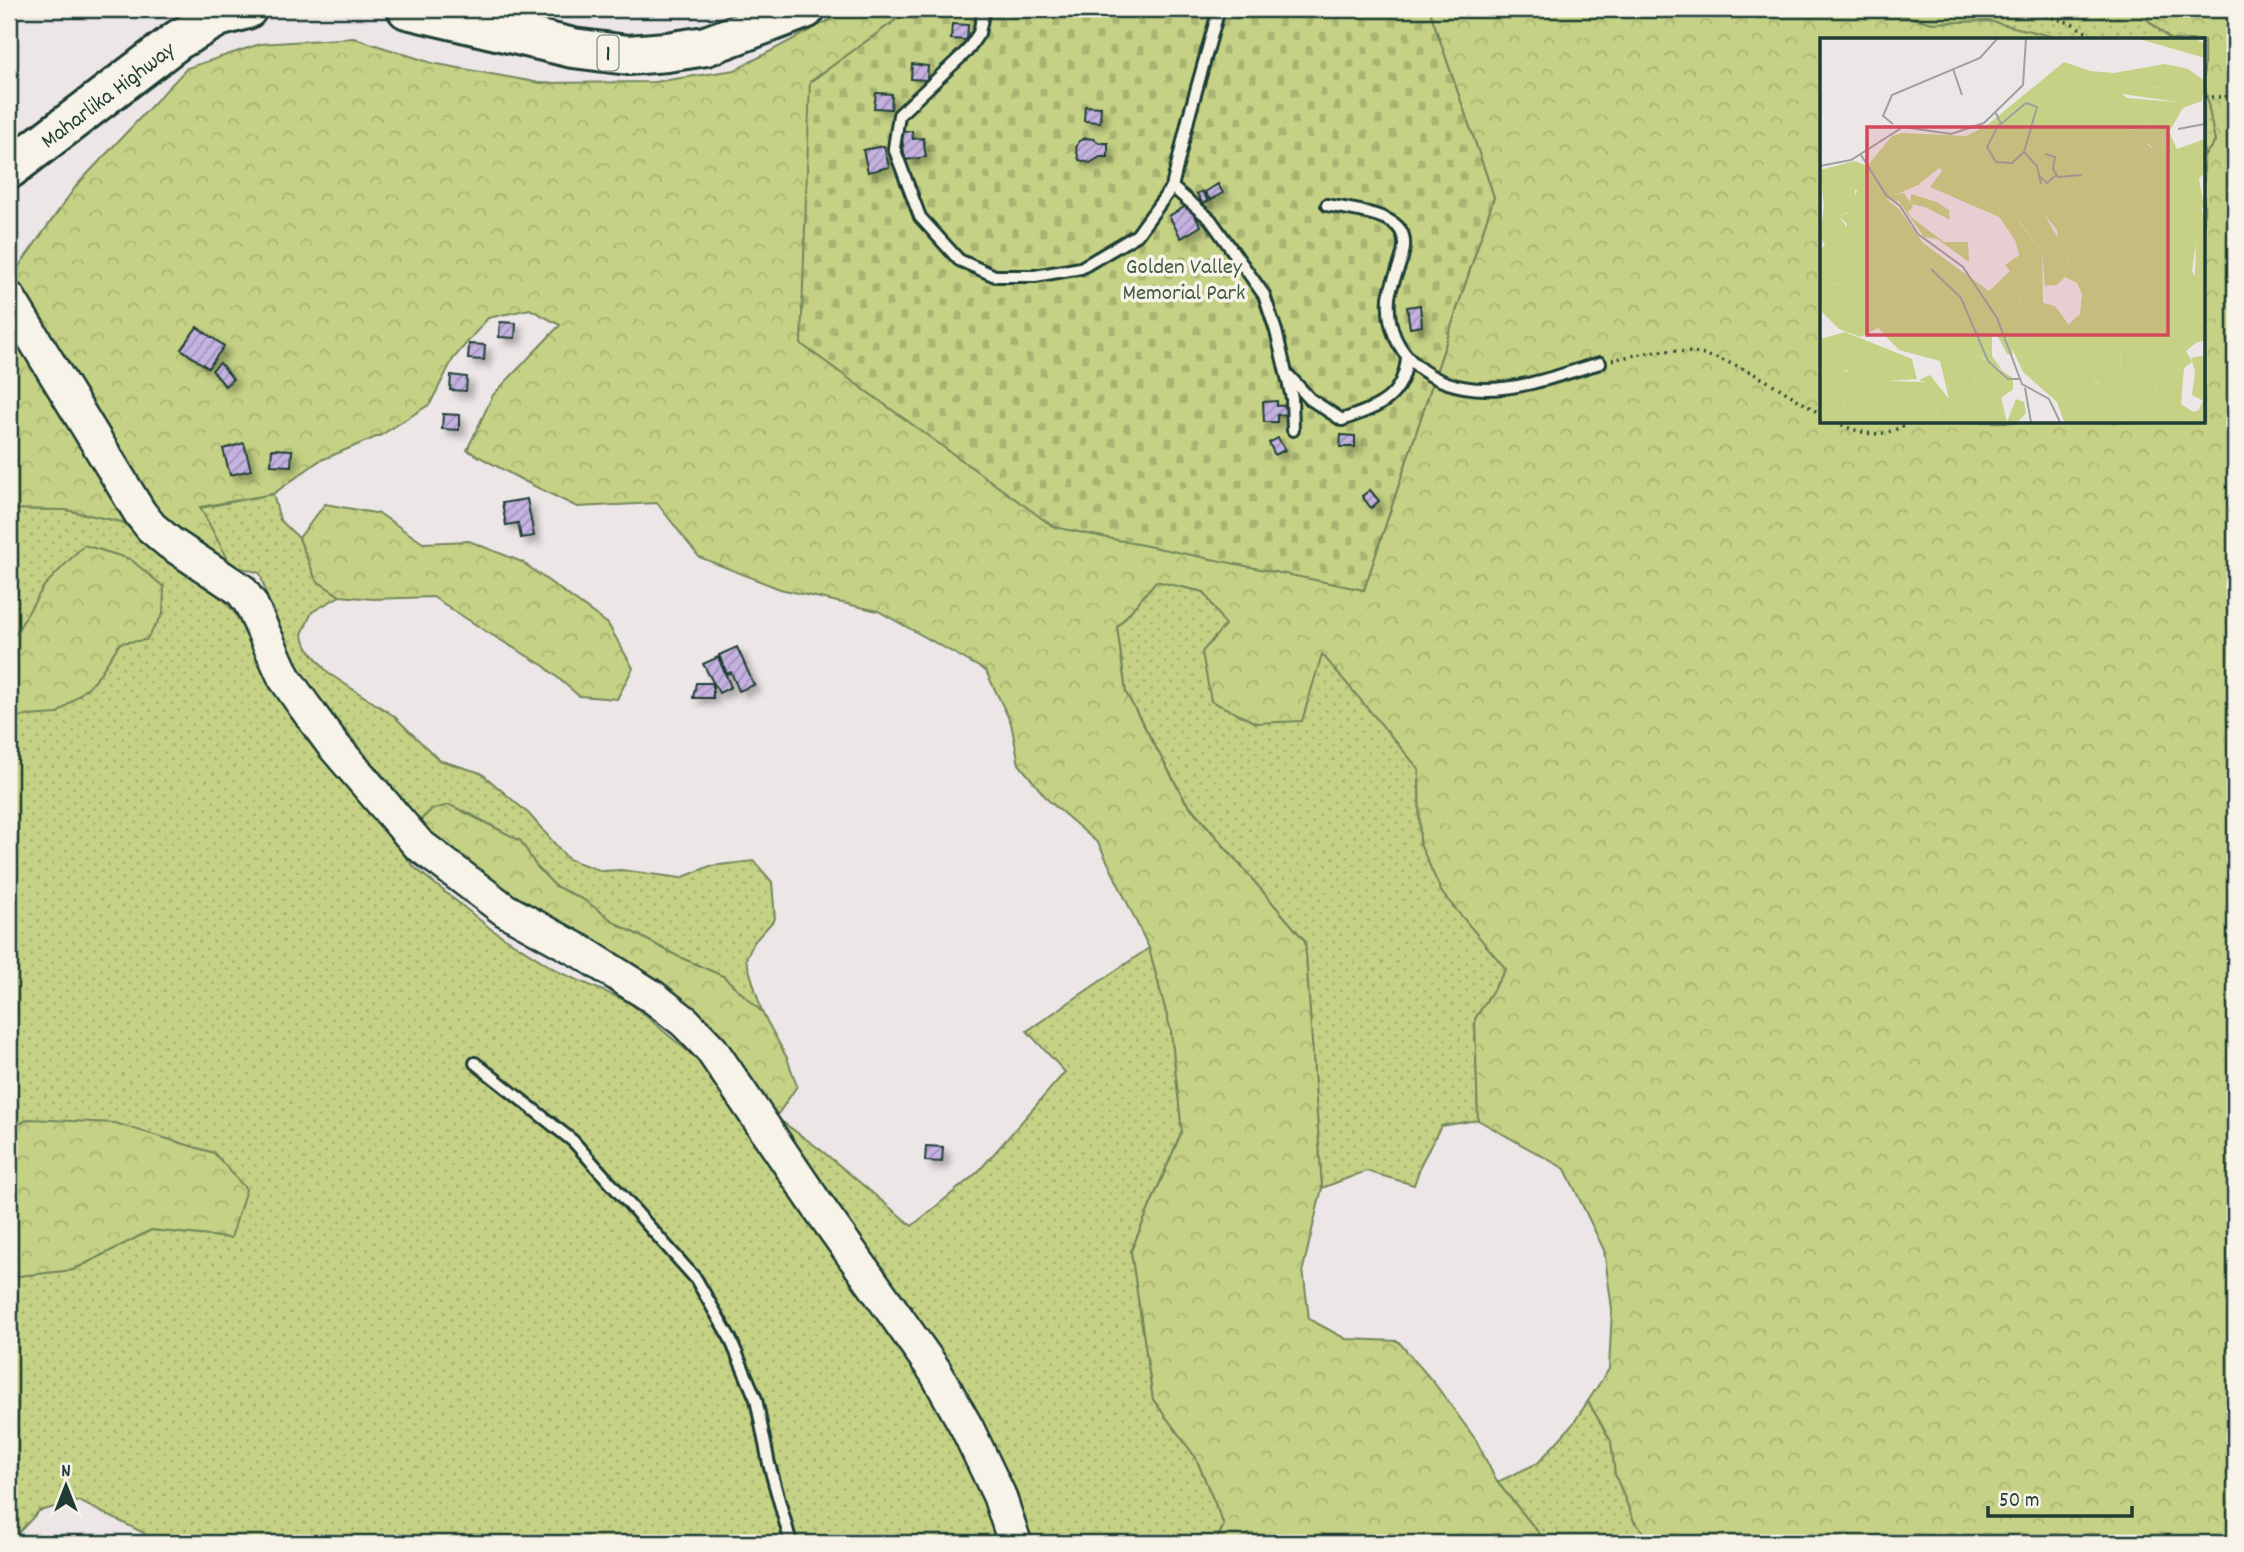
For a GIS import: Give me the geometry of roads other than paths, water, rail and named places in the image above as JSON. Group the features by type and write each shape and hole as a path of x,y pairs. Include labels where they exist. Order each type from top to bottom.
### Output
{"highway":[{"name":"Maharlika Highway","path":"9,169 177,40 218,18 247,9"},
{"name":"1","path":"407,9 573,48 628,55 706,46 805,9"}],"main road":[{"path":"9,298 140,513 151,527 170,543 241,590 251,604 284,677 341,754 418,844 505,910 585,954 653,997 685,1022 711,1049 935,1371 967,1427 999,1495 1015,1543"}],"lane":[{"path":"984,9 979,33 967,51 899,115 894,148 920,217 959,260 995,276 1034,276 1081,268 1137,234 1172,187 1219,9"},
{"path":"1172,187 1210,219 1264,295 1276,331 1292,398 1293,430"},
{"path":"1327,205 1394,222 1403,234 1404,248 1390,286 1392,335 1407,358 1426,374 1453,384 1483,389 1522,385 1600,363"},
{"path":"1286,373 1310,399 1342,420 1380,404 1392,395 1405,378 1407,358"},
{"path":"475,1063 573,1140 696,1279 730,1338 756,1399 769,1464 791,1543"}],"park label":[{"name":"Golden Valley Memorial Park","path":"1184,278"}]}
